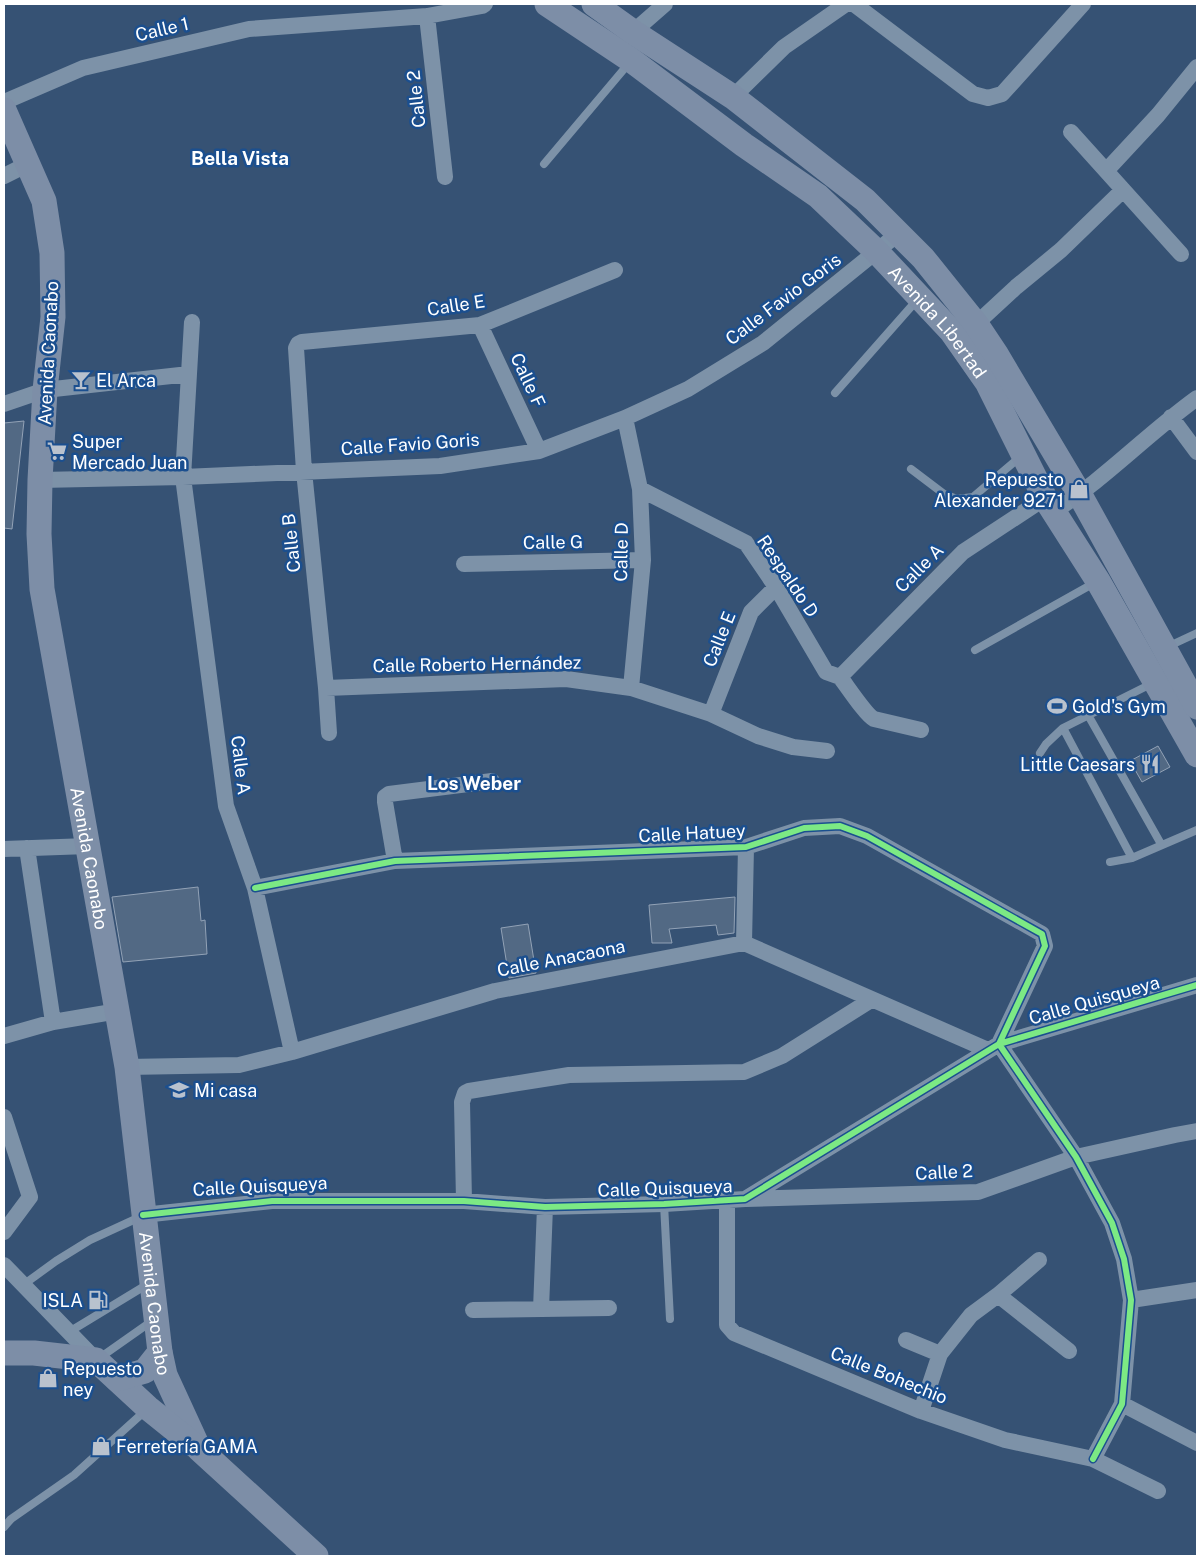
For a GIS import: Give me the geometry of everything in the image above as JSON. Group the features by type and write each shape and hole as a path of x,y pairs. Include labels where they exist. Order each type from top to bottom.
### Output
{"main road":[{"name":"Avenida Libertad","path":"547,4 631,60 744,145 818,196 876,251 952,332 987,382 1049,505 1098,581 1197,755"},
{"name":"Avenida Libertad","path":"594,4 633,32 733,97 865,200 923,258 976,324 996,354 1080,495 1197,707"},
{"name":"Avenida Caonabo","path":"4,110 44,201 52,253 53,317 40,480 39,534 42,589 127,1067 151,1282 163,1364 199,1449 316,1556"},
{"path":"4,1353 34,1353 96,1360 148,1408 199,1449"},
{"path":"117,1379 163,1364"}],"street":[{"name":"Calle 1","path":"4,102 83,68 249,29 426,16 485,4"},
{"path":"633,32 665,4"},
{"path":"733,97 784,47 846,4"},
{"path":"854,4 973,94 988,98 1002,94 1083,4"},
{"name":"Calle 2","path":"426,16 444,177"},
{"path":"1106,171 1158,115 1197,67"},
{"path":"1071,132 1181,254"},
{"path":"4,176 28,164"},
{"path":"976,324 1016,287 1061,250 1123,190"},
{"name":"Calle Favio Goris","path":"40,480 440,466 539,451 625,418 688,390 763,343 899,233"},
{"name":"Calle E","path":"296,348 302,342 480,325 615,270"},
{"name":"Calle A","path":"192,322 183,476 226,806 255,888 292,1052"},
{"name":"Calle F","path":"480,325 539,451"},
{"name":"Calle B","path":"296,348 304,471 329,733"},
{"path":"4,404 46,390 189,374"},
{"name":"Calle A","path":"836,676 963,552 1049,505 1080,495 1171,417 1197,398"},
{"path":"1171,417 1197,452"},
{"name":"Calle D","path":"625,418 640,489 643,560 631,688"},
{"name":"Respaldo D","path":"640,489 746,543 776,587 826,672 836,676 863,707 868,716 874,720 921,730"},
{"name":"Calle G","path":"464,564 643,560"},
{"name":"Calle E","path":"711,714 751,612 776,587"},
{"name":"Calle Roberto Hernández","path":"326,688 566,679 631,688 711,714 793,747 827,751"},
{"path":"395,861 385,797 389,794 492,782"},
{"name":"Calle Hatuey","path":"255,888 395,861 746,847 804,828 840,826 867,836 1042,934 1046,946 993,1047"},
{"path":"4,849 88,846"},
{"path":"746,847 744,943 870,1000 993,1047 1076,1157 1112,1223 1124,1258 1132,1300 1122,1404 1093,1459"},
{"path":"27,848 53,1022"},
{"name":"Calle Anacaona","path":"127,1067 239,1065 292,1052 495,991 744,943"},
{"name":"Calle Quisqueya","path":"143,1215 272,1201 464,1201 545,1207 664,1204 745,1199 993,1047 1197,985"},
{"path":"464,1201 462,1102 465,1093 469,1091 568,1075 744,1072 782,1056 870,1000"},
{"path":"4,1036 53,1022 118,1011"},
{"path":"4,1117 30,1197 4,1232"},
{"name":"Calle 2","path":"745,1199 978,1192 1076,1157 1175,1134 1197,1131"},
{"name":"Calle Bohechio","path":"727,1201 727,1325 734,1333 920,1411 1005,1440 1093,1459 1158,1491"},
{"path":"541,1309 545,1207"},
{"path":"920,1411 940,1354 972,1315 1039,1260"},
{"path":"4,1265 96,1360"},
{"path":"1132,1300 1197,1290"},
{"path":"998,1295 1068,1351"},
{"path":"473,1310 609,1308"},
{"path":"906,1340 940,1354"},
{"path":"1122,1404 1197,1444"}],"lane":[{"path":"544,164 631,60"},
{"path":"836,393 920,297"},
{"path":"911,469 944,494 957,499 973,497 1024,454"},
{"path":"975,650 1098,581"},
{"path":"1165,648 1197,633"},
{"path":"1040,753 1046,744 1063,728 1154,682"},
{"path":"1088,715 1161,844"},
{"path":"1063,728 1132,858"},
{"path":"1110,862 1132,858 1197,830"},
{"path":"664,1204 670,1319"},
{"path":"23,1285 56,1261 90,1240 143,1215"},
{"path":"69,1332 151,1282"},
{"path":"96,1360 156,1318"},
{"path":"4,1527 11,1519 74,1475 148,1408"}],"building":[{"path":"24,421 12,529 4,528 4,423"},
{"name":"Little Caesars","path":"1158,746 1170,767 1142,782 1130,761"},
{"path":"198,887 201,921 205,920 207,954 123,962 112,897"},
{"path":"735,897 734,933 718,935 716,925 669,929 672,943 652,943 649,905"},
{"path":"528,924 536,973 509,978 501,928"}],"cycle path":[{"path":"255,888 395,861 746,847 804,828 840,826 867,836 1042,934 1045,946 999,1044 1076,1157 1112,1223 1124,1259 1131,1300 1122,1404 1093,1459"},
{"path":"143,1215 272,1201 464,1201 545,1207 664,1204 745,1199 999,1044 1197,985"}],"place":[{"name":"El Arca","path":"81,380"},
{"name":"Super Mercado Juan","path":"57,451"},
{"name":"Repuesto Alexander 9271","path":"1079,489"},
{"name":"Gold's Gym","path":"1057,706"},
{"name":"Little Caesars","path":"1150,764"},
{"name":"Mi casa","path":"179,1090"},
{"name":"ISLA","path":"98,1300"},
{"name":"Repuesto ney","path":"48,1378"},
{"name":"Ferretería GAMA","path":"101,1446"}],"district":[{"name":"Bella Vista","path":"240,158"},
{"name":"Los Weber","path":"474,783"}]}
